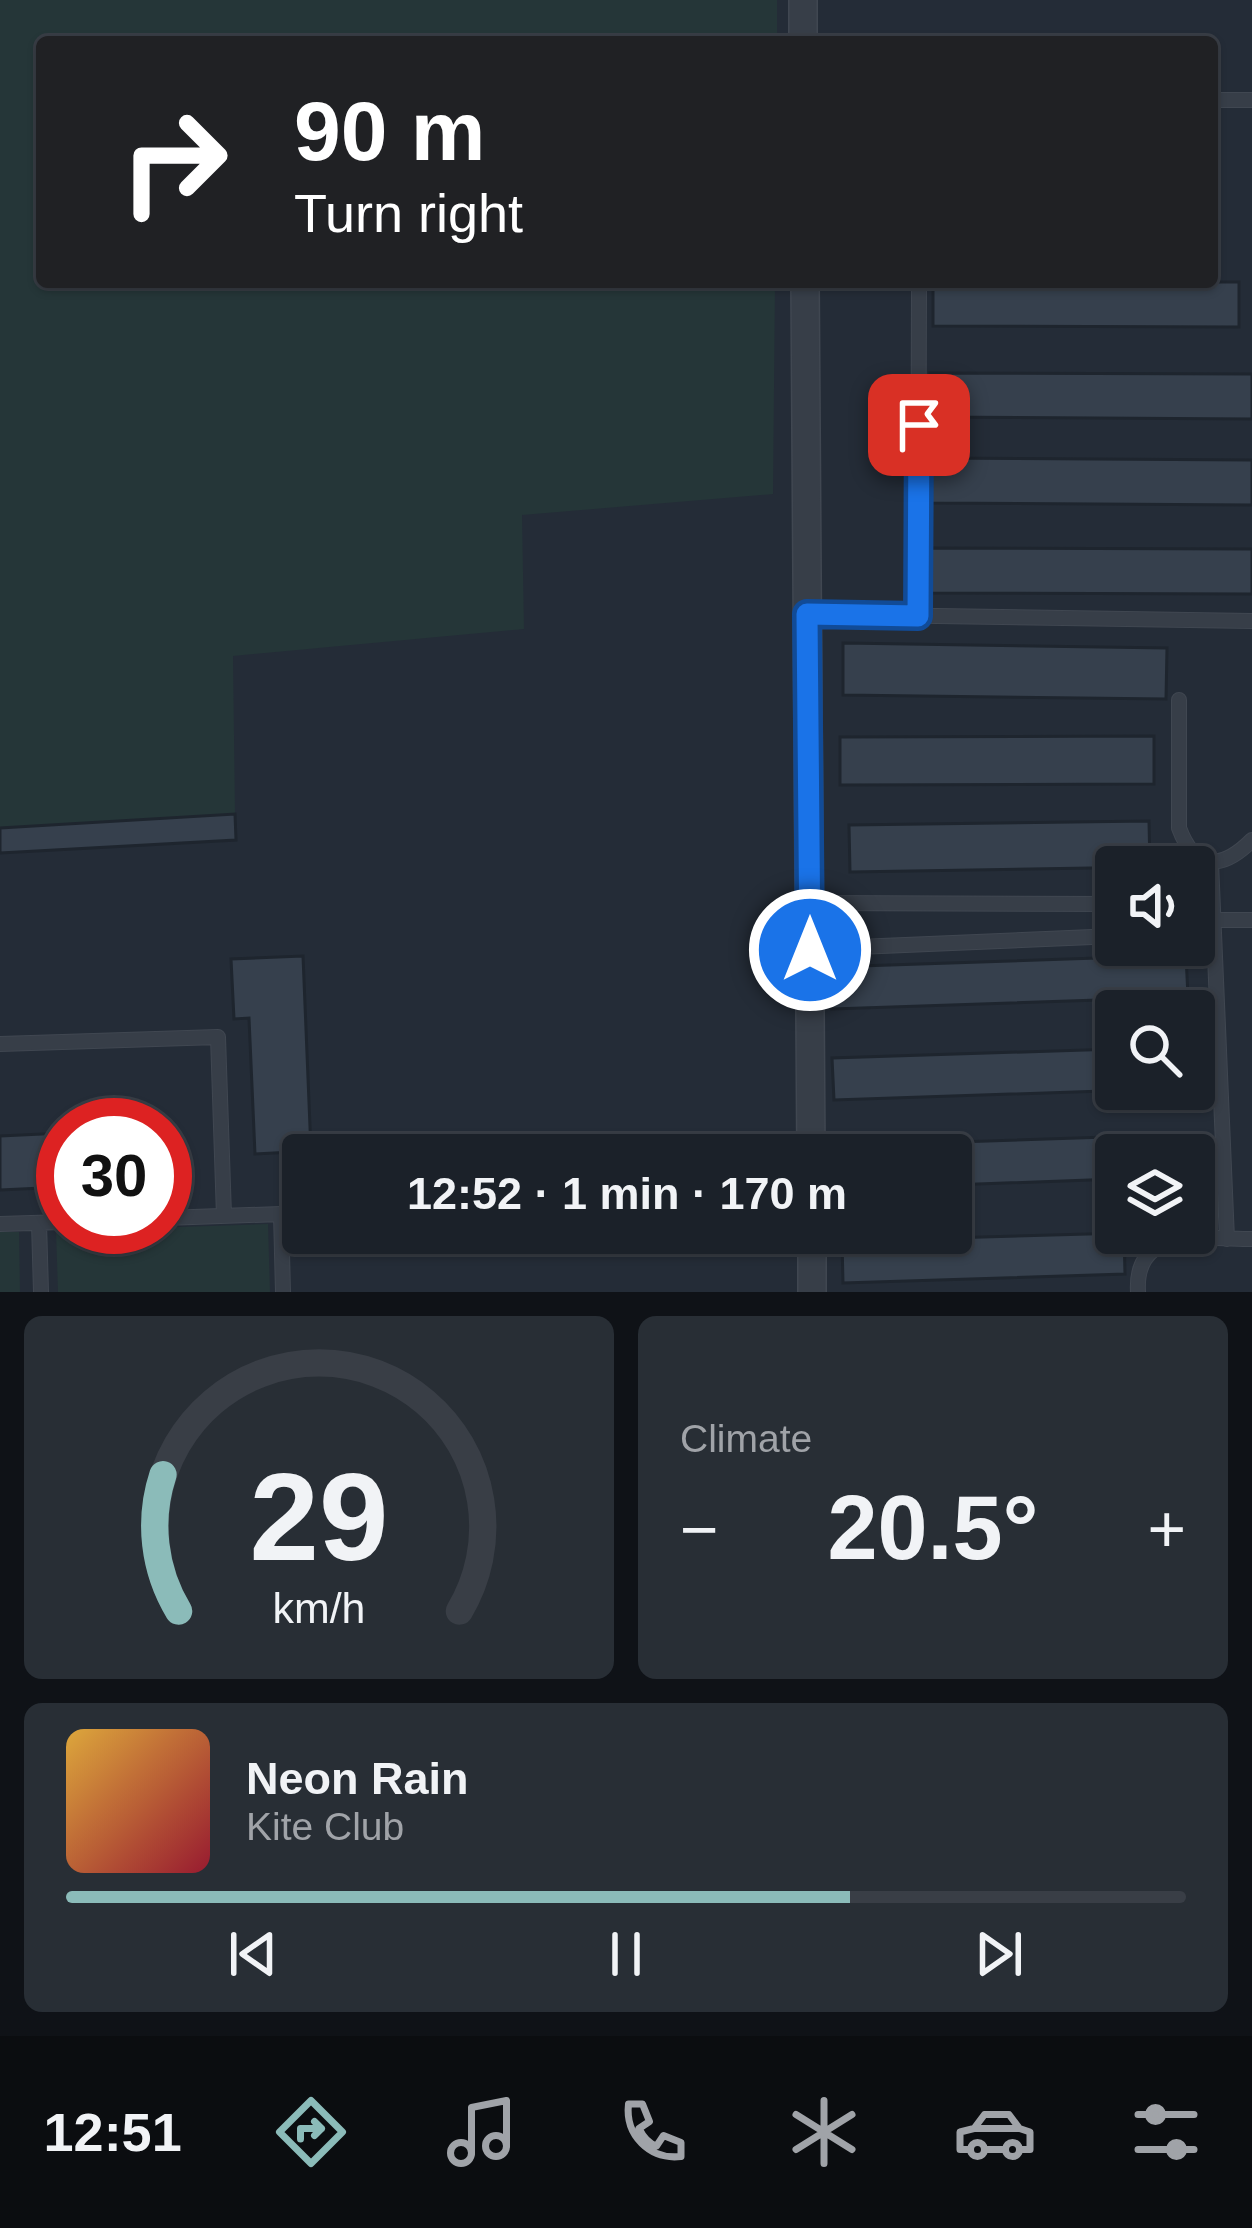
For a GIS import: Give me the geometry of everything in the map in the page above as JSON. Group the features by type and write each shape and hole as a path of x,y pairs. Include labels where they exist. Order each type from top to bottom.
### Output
{"street":[{"path":"803,0 803,36"},
{"path":"805,288 811,1134"},
{"path":"812,1254 812,1292"}],"lane":[{"path":"1218,100 1252,100"},
{"path":"918,616 919,288"},
{"path":"807,614 1252,621"},
{"path":"1179,700 1179,828 1187,846"},
{"path":"1215,861 1226,860 1252,840"},
{"path":"809,903 1095,904"},
{"path":"1215,920 1252,920"},
{"path":"810,950 1095,937"},
{"path":"1215,945 1227,1239"},
{"path":"0,1044 218,1037 224,1216"},
{"path":"192,1217 280,1214 283,1292"},
{"path":"0,1224 36,1222"},
{"path":"1138,1292 1137,1273 1155,1247 1168,1241 1252,1239"},
{"path":"40,1254 41,1292"}],"shaded area":[{"path":"0,0 777,0 777,36 36,36 36,288 775,288 773,494 522,515 524,629 233,656 235,814 0,828"},
{"path":"268,1224 270,1292 58,1292 57,1254 192,1254 192,1227"},
{"path":"0,1232 19,1232 20,1292 0,1292"}],"building":[{"path":"1218,282 1239,282 1239,327 933,326 933,288 1218,288"},
{"path":"930,373 1252,374 1252,419 929,417"},
{"path":"928,458 1252,460 1252,505 927,503"},
{"path":"927,548 1252,549 1252,594 927,593"},
{"path":"843,643 1167,648 1166,699 843,695"},
{"path":"1154,736 1154,784 840,785 840,737"},
{"path":"235,814 236,840 0,853 0,828"},
{"path":"1149,821 1150,846 1095,846 1095,868 850,872 849,825"},
{"path":"303,956 310,1134 282,1134 282,1153 255,1154 249,1018 234,1019 231,959"},
{"path":"1095,958 1095,966 1187,966 1188,990 1095,990 1095,1000 832,1009 830,967"},
{"path":"1095,1050 1095,1091 834,1100 832,1058"},
{"path":"36,1134 36,1188 0,1190 0,1136"},
{"path":"1095,1137 1095,1180 972,1184 972,1142"},
{"path":"1095,1234 1095,1254 1125,1254 1125,1274 843,1283 842,1254 972,1254 972,1237"}],"route":[{"path":"810,950 807,614 918,616 919,425"}]}
